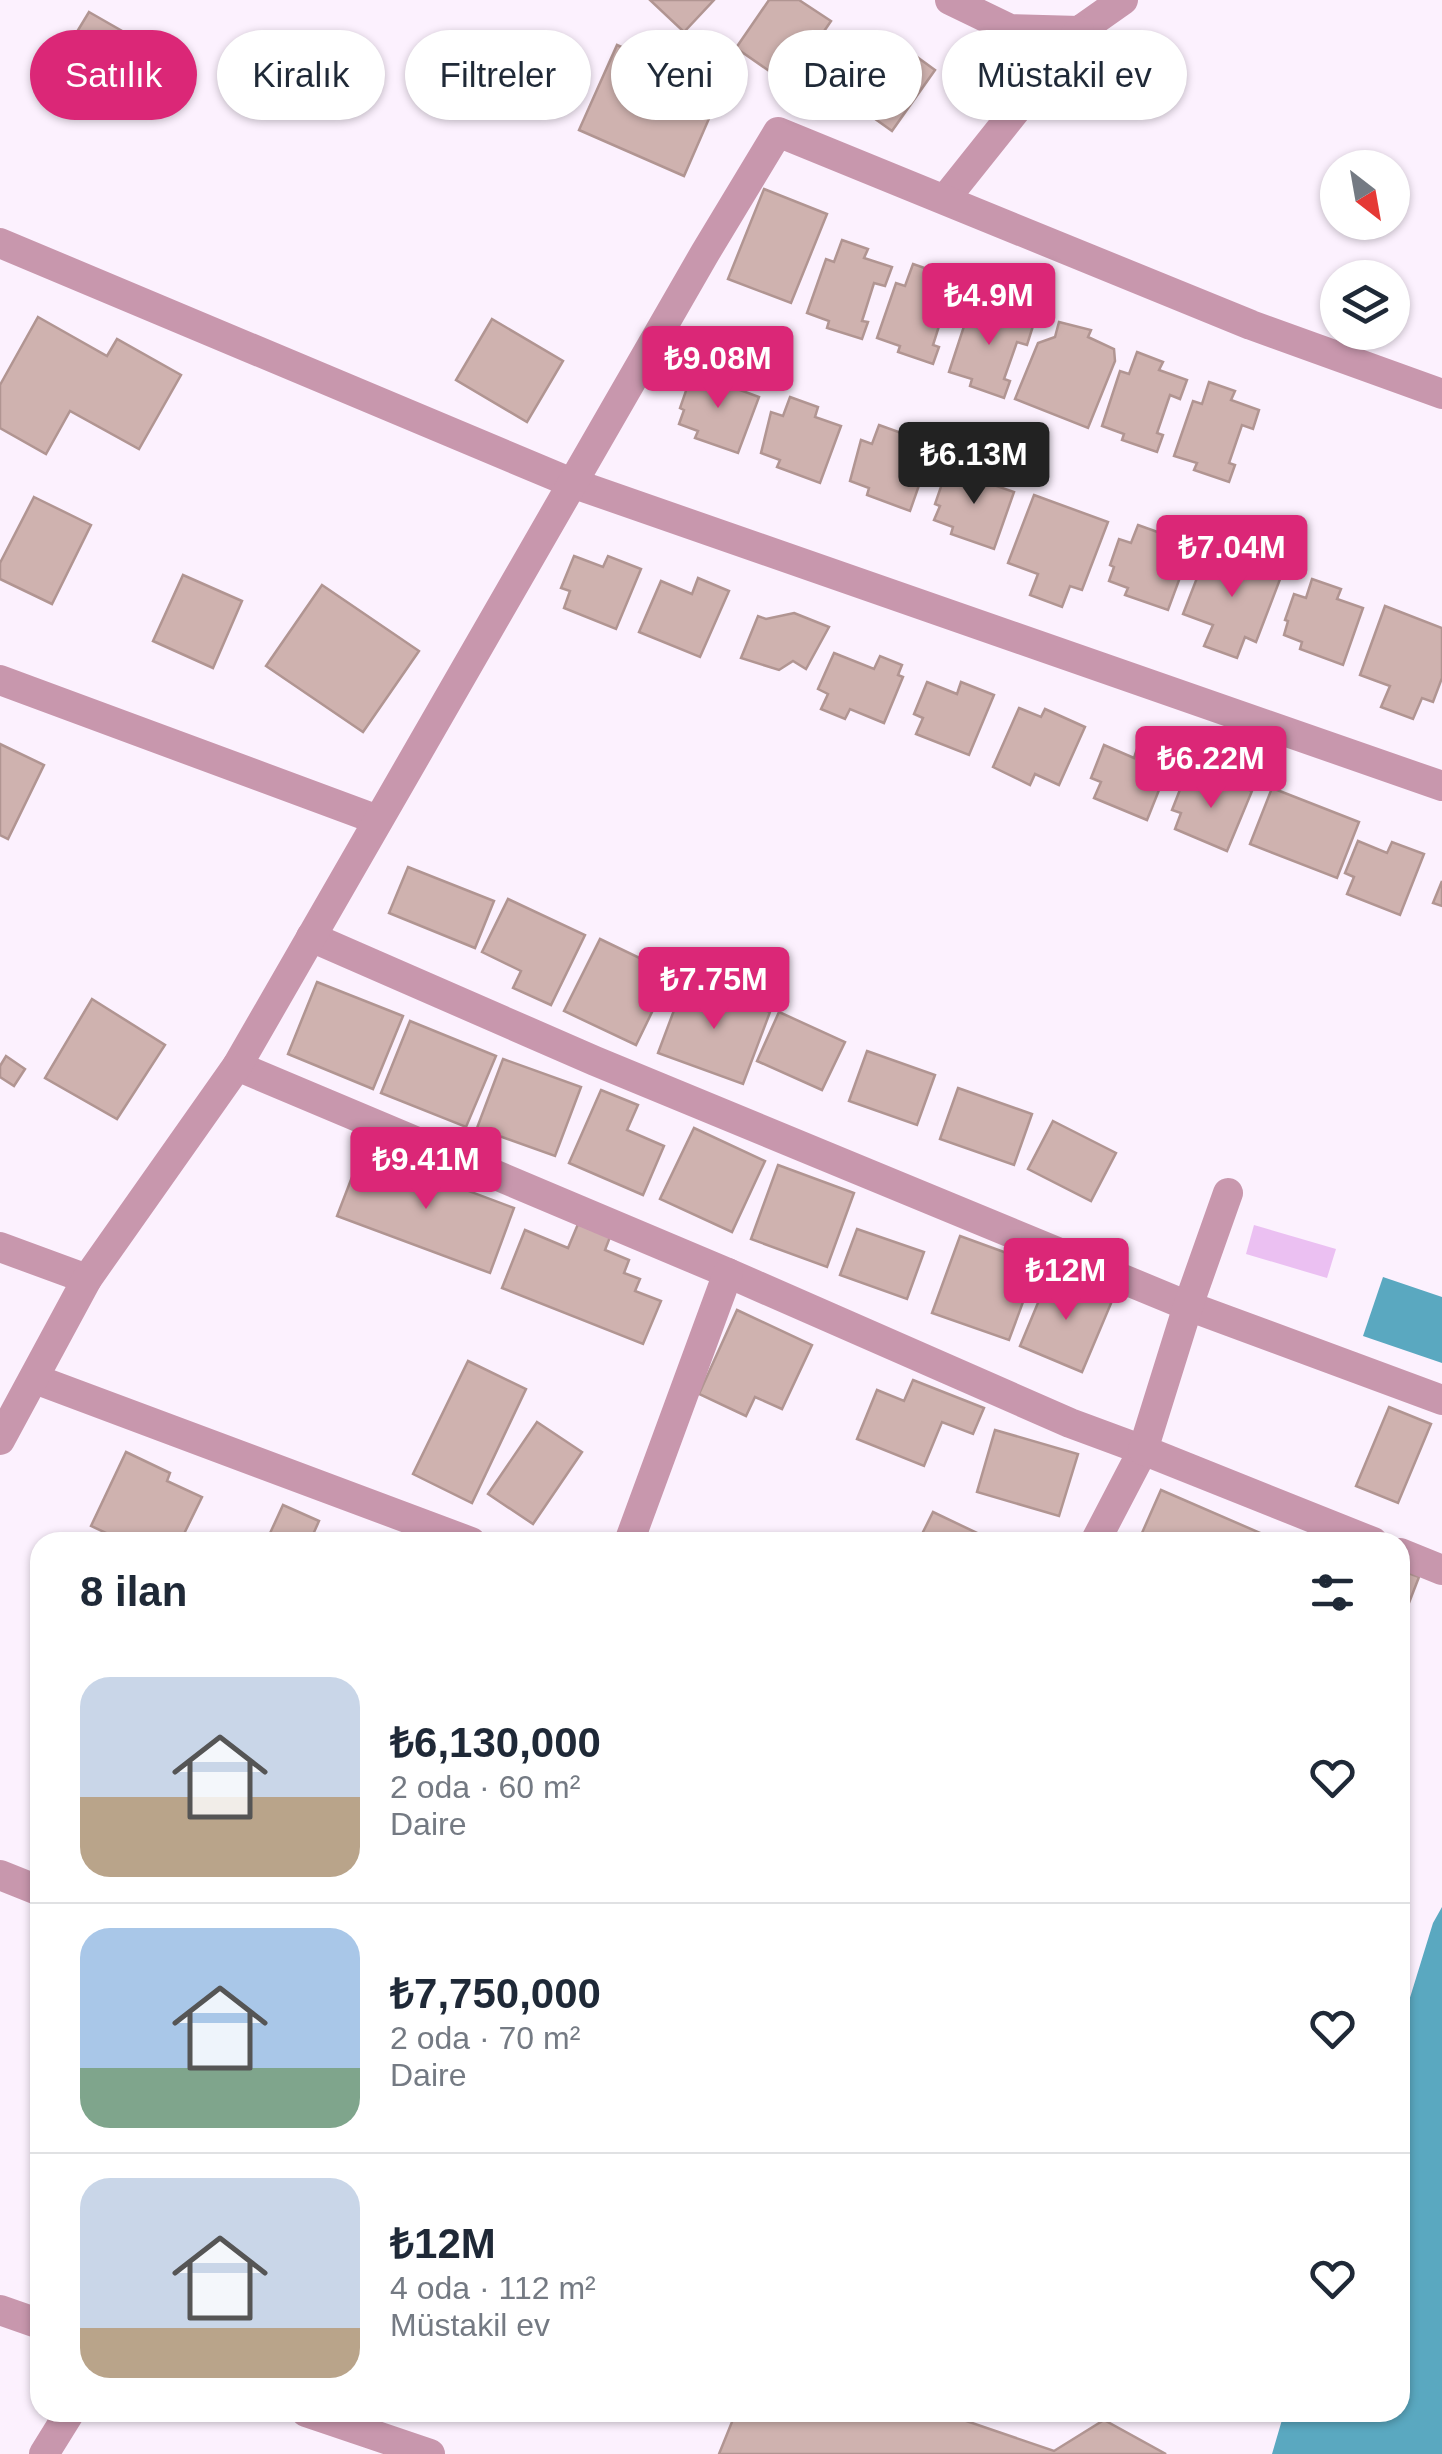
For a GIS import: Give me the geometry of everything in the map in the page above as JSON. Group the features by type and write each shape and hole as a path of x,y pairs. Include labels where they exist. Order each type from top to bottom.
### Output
{"street":[{"path":"950,0 1010,28 1079,30 1123,0"},
{"path":"945,198 1007,120"},
{"path":"0,1440 87,1279 238,1066 778,132 1251,324 1442,394"},
{"path":"0,243 572,483 1442,786"},
{"path":"0,680 378,820"},
{"path":"311,937 1188,1306 1442,1400"},
{"path":"238,1066 1070,1423 1348,1532"},
{"path":"1099,1532 1144,1450 1228,1193"},
{"path":"0,1247 87,1279"},
{"path":"633,1532 728,1273"},
{"path":"35,1379 444,1532"},
{"path":"1410,1558 1442,1570"},
{"path":"0,1876 30,1888"},
{"path":"0,2310 30,2320"},
{"path":"44,2454 64,2422"},
{"path":"336,2422 430,2454"}],"shaded area":[{"path":"1254,1225 1336,1249 1327,1278 1246,1254"}],"water":[{"path":"1383,1277 1442,1297 1442,1363 1363,1336"},
{"path":"1442,1907 1442,2454 1272,2454 1281,2422 1410,2422 1410,1998 1433,1923"}],"building":[{"path":"650,0 714,0 686,30"},
{"path":"769,0 799,0 831,21 825,30 768,30 768,70 748,56 748,31"},
{"path":"89,12 120,30 78,30"},
{"path":"611,58 611,120 708,120 684,176 579,130 583,120 591,120 591,103"},
{"path":"922,61 935,70 922,88"},
{"path":"877,120 900,120 892,131"},
{"path":"764,189 827,214 791,303 728,279"},
{"path":"842,240 868,249 864,258 892,267 885,286 874,283 862,321 868,322 862,339 827,328 829,321 807,313 826,259 834,262"},
{"path":"913,264 939,273 935,283 963,292 956,311 945,307 933,345 939,347 933,364 898,352 900,346 877,338 896,283 905,286"},
{"path":"984,299 1009,307 1006,317 1033,326 1027,345 1017,342 1004,379 1010,381 1004,398 970,386 972,379 949,372 967,317 976,320"},
{"path":"38,317 107,356 117,339 181,375 139,449 70,411 46,454 0,428 0,385"},
{"path":"492,319 563,361 527,422 456,380"},
{"path":"1059,322 1091,330 1088,337 1114,349 1115,361 1088,428 1015,399 1038,343 1055,337"},
{"path":"1137,352 1163,362 1159,370 1187,380 1180,399 1170,395 1157,433 1163,435 1157,452 1122,440 1124,434 1102,426 1120,371 1129,374"},
{"path":"708,368 736,378 732,387 759,397 738,453 695,438 698,431 679,424 689,382 701,386"},
{"path":"1209,382 1235,391 1231,400 1259,410 1253,429 1242,425 1229,463 1235,465 1229,482 1194,470 1197,463 1174,456 1193,401 1202,404"},
{"path":"790,397 818,407 815,417 841,426 820,483 777,467 780,460 761,453 771,412 783,416"},
{"path":"879,425 907,435 904,444 930,454 910,511 867,495 869,488 850,481 861,440 872,444"},
{"path":"963,464 991,473 988,483 1014,492 994,549 951,534 953,527 934,520 944,478 956,482"},
{"path":"1034,495 1108,522 1082,590 1070,586 1062,607 1030,595 1038,574 1008,563"},
{"path":"34,497 91,525 52,604 0,579 0,563"},
{"path":"1138,525 1166,535 1162,544 1189,553 1168,610 1125,595 1128,588 1109,581 1119,539 1131,543"},
{"path":"1209,547 1282,574 1256,642 1245,637 1237,658 1204,646 1213,625 1183,614"},
{"path":"574,556 603,567 608,556 641,569 616,629 564,608 570,591 561,588"},
{"path":"183,575 242,601 213,668 153,641"},
{"path":"698,578 729,591 700,657 639,632 661,581 692,594"},
{"path":"1312,579 1341,589 1337,599 1363,608 1343,665 1300,649 1302,642 1284,635 1294,594 1306,598"},
{"path":"322,585 419,651 363,732 266,666"},
{"path":"1385,606 1442,628 1442,678 1433,702 1422,698 1413,719 1381,707 1390,686 1360,675"},
{"path":"794,613 829,627 806,669 793,661 779,670 741,658 758,616 766,619"},
{"path":"834,653 874,669 880,656 902,665 898,675 903,677 884,723 850,709 845,719 821,709 828,694 818,689"},
{"path":"927,682 957,694 961,682 994,695 969,755 916,734 923,718 914,714"},
{"path":"1019,708 1041,717 1045,709 1085,727 1059,785 1035,774 1030,785 993,767"},
{"path":"0,744 44,765 8,839 0,835"},
{"path":"1104,745 1134,758 1138,746 1171,760 1147,820 1094,798 1101,782 1091,778"},
{"path":"1185,777 1214,789 1219,778 1252,791 1227,851 1175,829 1181,813 1172,810"},
{"path":"1272,788 1359,822 1337,878 1250,844"},
{"path":"1358,841 1387,853 1392,842 1424,854 1400,915 1347,894 1354,877 1345,873"},
{"path":"408,867 494,901 475,948 389,913"},
{"path":"1442,881 1442,906 1433,903"},
{"path":"508,899 585,935 551,1005 513,988 521,971 482,952"},
{"path":"600,939 671,973 636,1045 564,1011"},
{"path":"685,981 770,1012 743,1084 658,1053"},
{"path":"317,982 403,1016 373,1089 288,1054"},
{"path":"92,999 165,1045 117,1119 45,1078"},
{"path":"779,1012 845,1042 822,1090 757,1061"},
{"path":"410,1021 496,1056 466,1127 381,1093"},
{"path":"867,1051 935,1075 917,1125 849,1101"},
{"path":"6,1056 25,1069 14,1086 0,1077 0,1066"},
{"path":"503,1059 581,1087 555,1156 477,1128"},
{"path":"958,1088 1032,1114 1014,1165 940,1139"},
{"path":"601,1090 638,1105 627,1130 664,1146 643,1195 569,1163"},
{"path":"1053,1121 1116,1153 1091,1201 1028,1169"},
{"path":"694,1128 765,1161 732,1232 660,1199"},
{"path":"362,1151 514,1208 490,1273 337,1216"},
{"path":"778,1165 854,1193 827,1267 751,1239"},
{"path":"578,1224 610,1237 605,1250 629,1260 624,1273 640,1279 635,1291 661,1301 643,1344 502,1288 525,1230 568,1248"},
{"path":"857,1229 924,1252 907,1299 840,1275"},
{"path":"960,1236 1037,1264 1009,1340 932,1313"},
{"path":"1050,1274 1112,1301 1082,1372 1020,1346"},
{"path":"737,1310 812,1345 782,1409 755,1397 746,1416 699,1394"},
{"path":"468,1361 526,1389 472,1503 413,1474"},
{"path":"913,1380 984,1408 973,1434 942,1422 924,1466 857,1439 877,1390 904,1401"},
{"path":"1389,1407 1431,1424 1398,1503 1356,1486"},
{"path":"537,1422 582,1452 533,1524 488,1494"},
{"path":"995,1430 1078,1454 1059,1516 977,1492"},
{"path":"126,1452 170,1473 167,1481 202,1497 185,1532 104,1532 91,1526"},
{"path":"1161,1490 1258,1532 1142,1532"},
{"path":"283,1505 319,1521 314,1532 271,1532"},
{"path":"933,1512 975,1532 923,1532"},
{"path":"1410,1574 1419,1577 1410,1600"},
{"path":"732,2422 969,2422 1054,2451 1101,2422 1108,2422 1166,2454 719,2454"}]}
